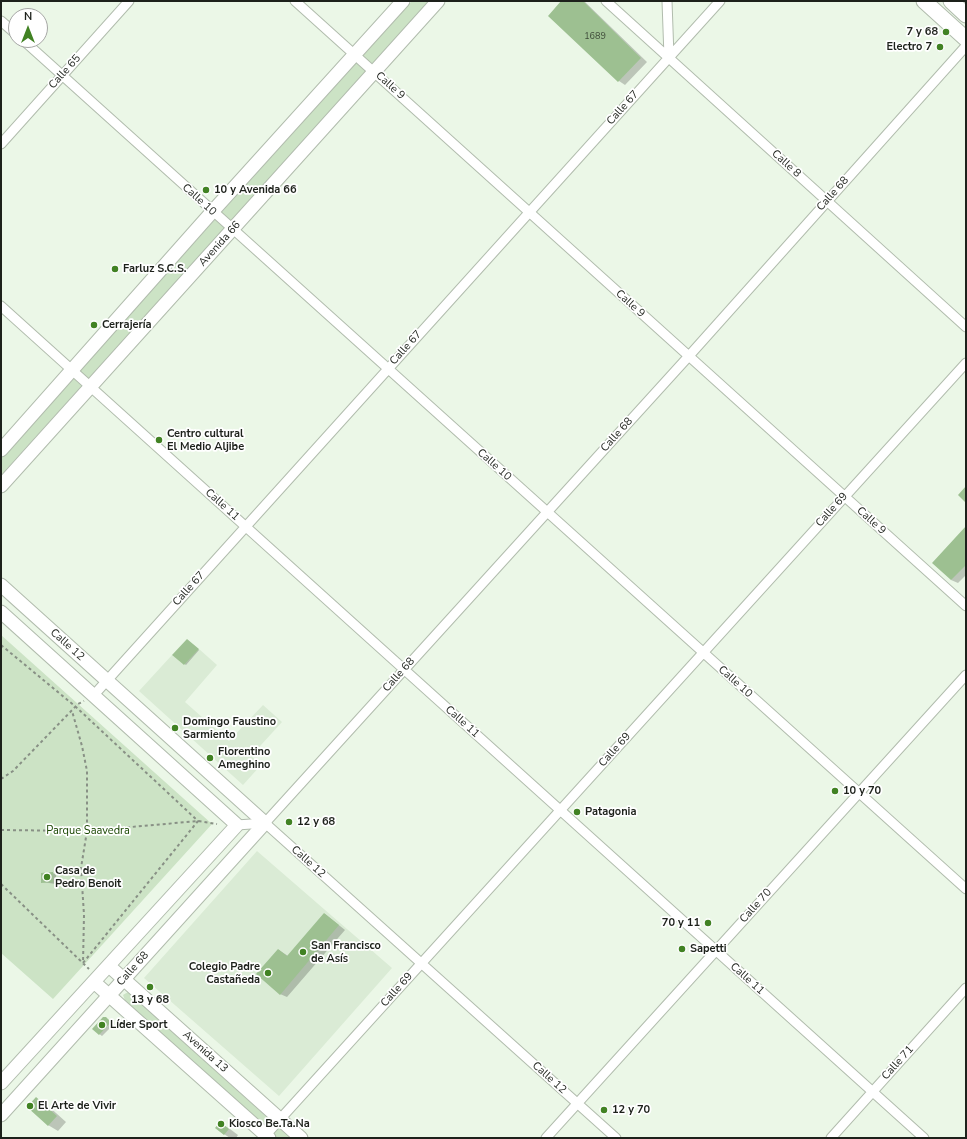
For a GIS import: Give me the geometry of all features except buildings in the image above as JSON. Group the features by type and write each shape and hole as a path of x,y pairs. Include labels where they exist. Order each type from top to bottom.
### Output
{"main road":[{"path":"1,450 212,212 404,1"},
{"name":"Avenida 66","path":"1,486 92,387 438,1"},
{"path":"924,1 966,39"},
{"path":"951,1 966,14"},
{"name":"Calle 12","path":"1,585 265,823"},
{"name":"Calle 12","path":"1,612 89,697 237,825"},
{"name":"Calle 68","path":"1,1115 265,823"},
{"name":"Calle 68","path":"1,1083 237,825"},
{"name":"Avenida 13","path":"109,966 301,1138"},
{"name":"Avenida 13","path":"94,982 266,1137"}],"street":[{"name":"Calle 65","path":"1,144 129,1"},
{"name":"Calle 9","path":"295,1 374,71 528,213 966,606"},
{"name":"Calle 8","path":"606,1 966,327"},
{"path":"667,1 669,57"},
{"name":"Calle 67","path":"89,697 720,1"},
{"name":"Calle 68","path":"265,823 547,513 966,46"},
{"name":"Calle 10","path":"31,48 966,889"},
{"name":"Calle 11","path":"1,306 924,1138"},
{"name":"Calle 69","path":"266,1137 560,810 966,363"},
{"name":"Calle 70","path":"546,1138 966,675"},
{"path":"237,825 265,823"},
{"name":"Calle 12","path":"265,823 616,1138"},
{"name":"Calle 71","path":"831,1138 966,988"}],"path":[{"path":"1,645 76,707 198,821"},
{"path":"1,779 13,771 76,707 89,697"},
{"path":"72,711 82,746 87,771 87,831 81,868 84,915 84,963"},
{"path":"84,963 198,821"},
{"path":"1,830 87,831 198,821 218,824"},
{"path":"1,884 89,969"}],"shaded area":[{"path":"199,649 217,665 185,702 229,741 263,705 282,722 251,756 261,765 243,785 139,691 172,655 184,665"},
{"name":"Colegio Padre Castañeda","path":"257,851 392,968 279,1096 144,978"}],"green space":[{"path":"412,1 431,1 1,475 1,457"},
{"name":"Parque Saavedra","path":"1,635 212,824 53,999 1,953"},
{"path":"128,992 290,1138 275,1138 126,1003 123,995"}],"place":[{"name":"7 y 68","path":"946,32"},
{"name":"Electro 7","path":"940,47"},
{"name":"10 y Avenida 66","path":"206,190"},
{"name":"Farluz S.C.S.","path":"115,269"},
{"name":"Cerrajería","path":"94,325"},
{"name":"Centro cultural El Medio Aljibe","path":"159,440"},
{"name":"Domingo Faustino Sarmiento","path":"175,728"},
{"name":"Florentino Ameghino","path":"210,758"},
{"name":"10 y 70","path":"835,791"},
{"name":"Patagonia","path":"577,812"},
{"name":"12 y 68","path":"289,822"},
{"name":"Casa de Pedro Benoit","path":"47,877"},
{"name":"70 y 11","path":"708,923"},
{"name":"Sapetti","path":"682,949"},
{"name":"San Francisco de Asís","path":"303,952"},
{"name":"Colegio Padre Castañeda","path":"268,973"},
{"name":"13 y 68","path":"150,987"},
{"name":"Líder Sport","path":"102,1025"},
{"name":"El Arte de Vivir","path":"30,1106"},
{"name":"12 y 70","path":"604,1110"},
{"name":"Kiosco Be.Ta.Na","path":"221,1124"}]}
